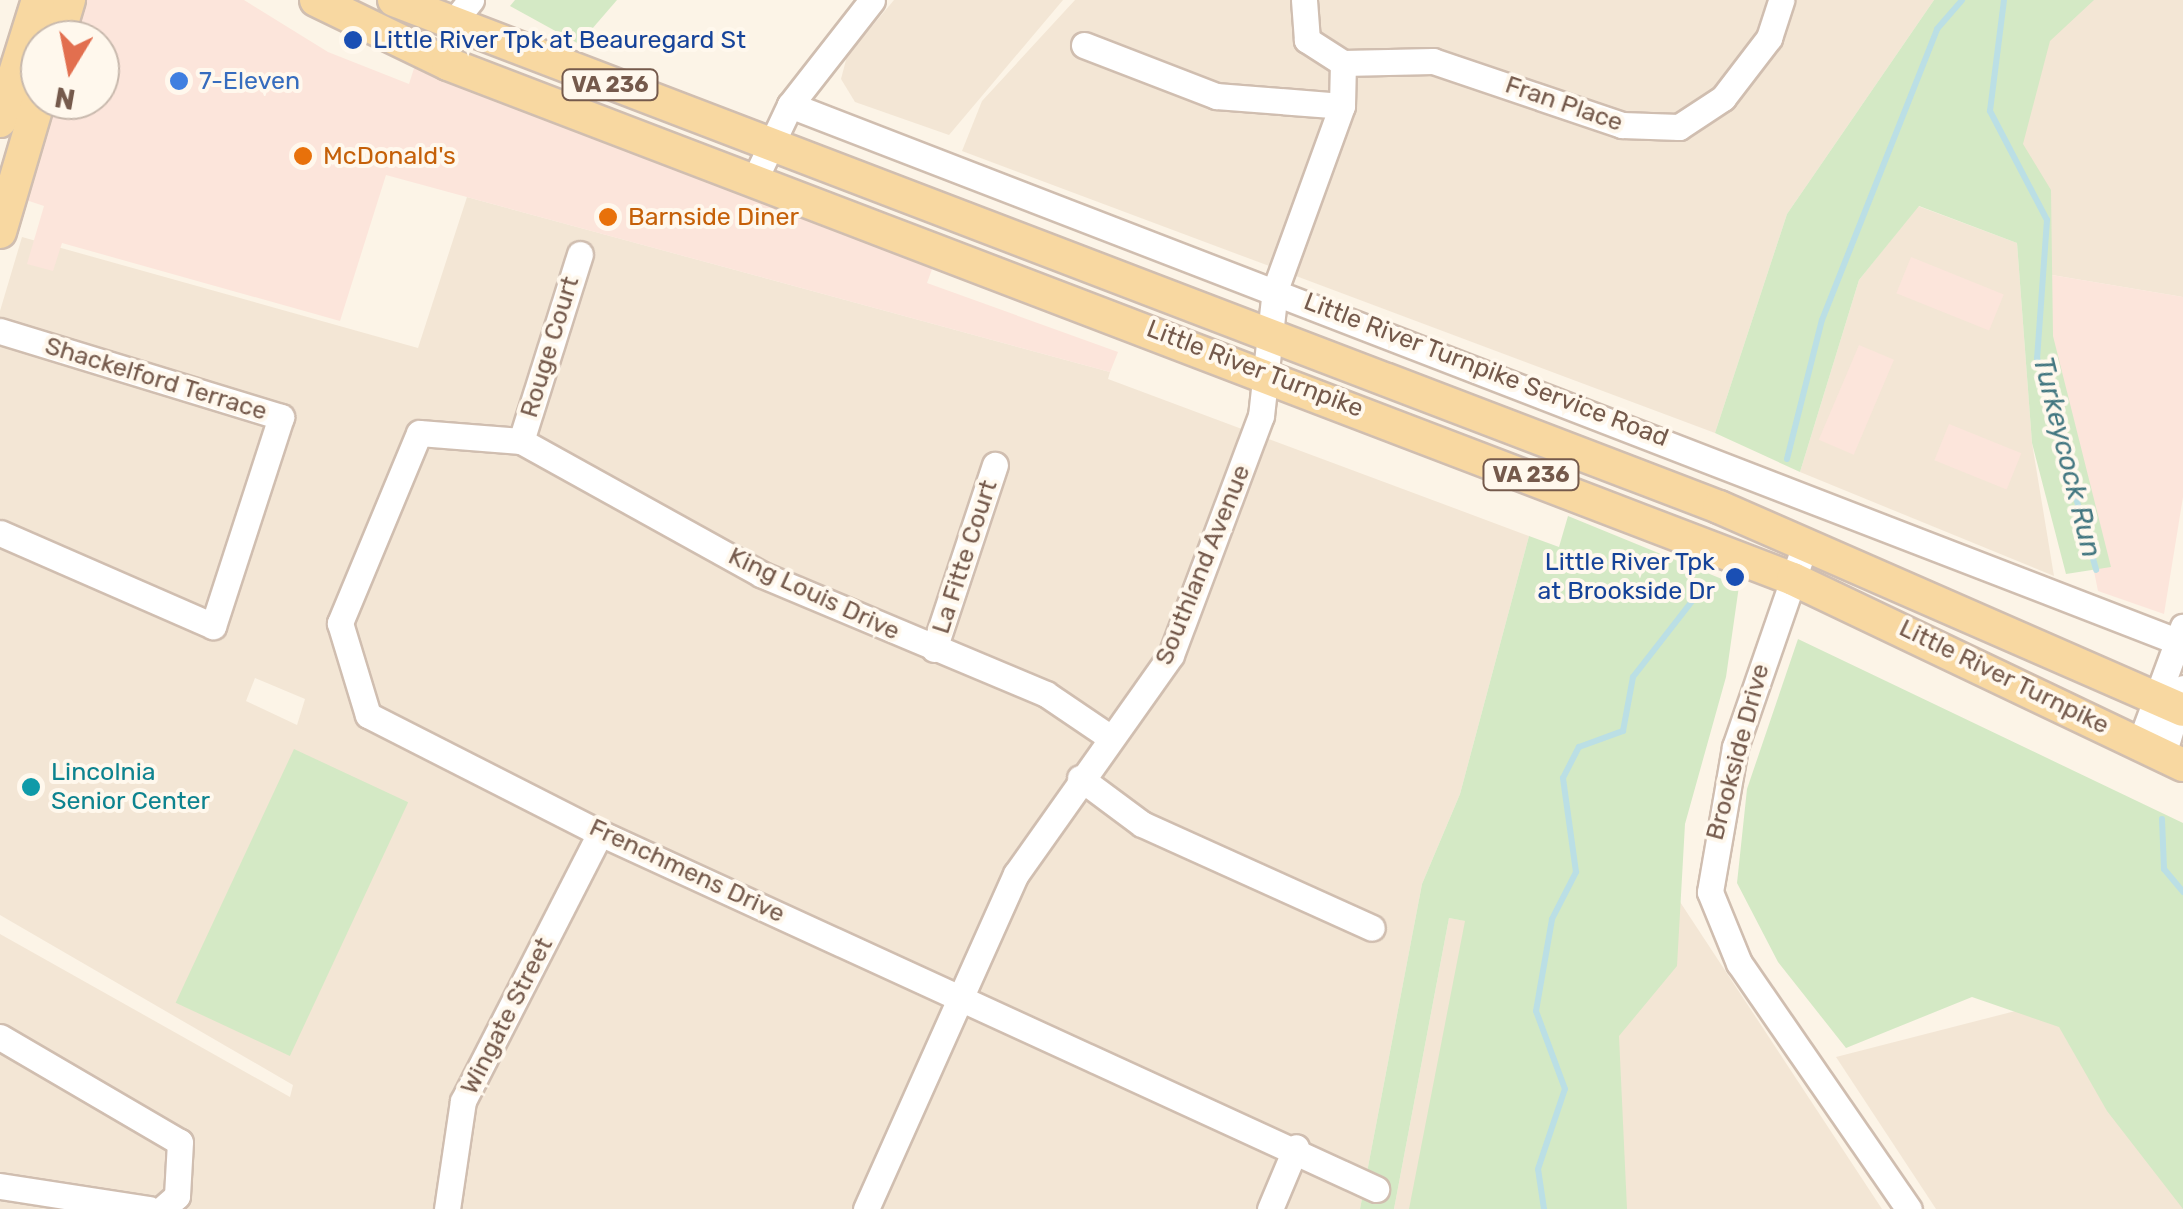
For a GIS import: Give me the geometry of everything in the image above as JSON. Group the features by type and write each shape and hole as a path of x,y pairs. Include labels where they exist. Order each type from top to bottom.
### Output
{"main road":[{"path":"0,121 38,0"},
{"name":"Little River Turnpike","path":"316,0 448,64 1269,373 1792,579 2162,754"},
{"name":"Little River Turnpike","path":"394,0 449,27 770,142 1806,542 2175,700"},
{"path":"0,232 33,120"}],"street":[{"path":"449,27 472,0"},
{"path":"754,181 790,105 872,0"},
{"path":"1304,0 1307,40 1343,63"},
{"name":"Fran Place","path":"1343,63 1432,60 1622,125 1679,127 1724,98 1768,38 1781,0"},
{"path":"1084,45 1216,96 1342,106"},
{"name":"Southland Avenue","path":"866,1209 1016,874 1171,654 1269,373 1268,333 1275,290 1342,106 1343,63"},
{"name":"Little River Turnpike Service Road","path":"790,105 2181,634"},
{"name":"Rouge Court","path":"521,441 580,254"},
{"name":"Shackelford Terrace","path":"0,331 281,416 213,626 0,533"},
{"name":"Frenchmens Drive","path":"521,441 420,433 340,623 368,715 600,833 1296,1147 1376,1189"},
{"name":"King Louis Drive","path":"521,441 762,574 1046,694 1110,738"},
{"name":"La Fitte Court","path":"934,649 995,464"},
{"name":"Brookside Drive","path":"1806,542 1735,747 1710,892 1739,964 1909,1209"},
{"path":"2181,634 2183,668"},
{"path":"2162,754 2175,700 2181,634"},
{"path":"1080,778 1142,824 1372,928"},
{"name":"Wingate Street","path":"447,1209 463,1101 600,833"},
{"path":"0,1037 180,1142 177,1196 162,1209"},
{"path":"1270,1209 1296,1147"},
{"path":"0,1186 150,1209"}],"shaded area":[{"path":"84,0 244,0 328,52 409,84 415,65 939,250 927,283 1118,352 1110,372 386,175 340,321 62,243 53,271 27,264 44,206 26,200 49,120 120,120 120,20 78,20"},
{"path":"894,0 1063,0 949,135 855,102 841,79 847,56"},
{"path":"1075,0 1934,0 1787,214 1715,433 962,151 982,101"},
{"path":"2027,0 2183,0 2183,297 2034,272 2001,31"},
{"path":"467,197 1110,372 1108,379 1529,536 1460,794 1422,884 1360,1209 0,1209 0,934 290,1097 293,1085 0,915 0,311 22,237 418,348","holes":["255,678 305,699 297,725 246,701"]},
{"path":"1918,206 2017,243 2032,443 2054,576 1800,472 1859,280"},
{"path":"1911,257 2004,294 1989,331 1896,293"},
{"path":"2034,272 2183,297 2183,497 2164,614 2098,591"},
{"path":"1859,345 1894,360 1854,455 1819,440"},
{"path":"1949,424 2021,453 2007,489 1934,460"},
{"path":"1661,873 1882,1209 1394,1209 1449,918 1632,950"},
{"path":"2183,968 2183,1209 1936,1209 1836,1057"}],"green space":[{"path":"515,0 617,0 579,44 510,6"},
{"path":"1934,0 2094,0 2050,41 2023,144 2051,190 2053,336 2111,567 2066,574 2032,443 2017,243 1919,206 1859,280 1800,472 1715,433 1787,214"},
{"path":"1568,516 1739,586 1726,677 1685,824 1677,966 1619,1036 1627,1209 1409,1209 1465,921 1449,918 1394,1209 1360,1209 1422,884 1460,794 1529,536 1559,547"},
{"path":"1798,639 2183,823 2183,1209 2107,1111 2059,1027 1972,997 1846,1048 1778,962 1737,883 1747,789"},
{"path":"294,749 408,802 290,1056 176,1003"}],"waterway":[{"name":"Turkeycock Run","path":"1787,459 1822,320 1937,29 1962,0"},
{"name":"Turkeycock Run","path":"2004,0 1990,111 2047,220 2037,358 2096,570"},
{"name":"Turkeycock Run","path":"1544,1209 1538,1169 1565,1089 1536,1011 1552,919 1576,872 1563,778 1579,747 1623,731 1633,677 1696,596"},
{"name":"Turkeycock Run","path":"2162,819 2164,869 2183,892"}],"place":[{"name":"Little River Tpk at Beauregard St","path":"353,40"},
{"name":"7-Eleven","path":"179,81"},
{"name":"McDonald's","path":"303,156"},
{"name":"Barnside Diner","path":"608,217"},
{"name":"Little River Tpk at Brookside Dr","path":"1735,577"},
{"name":"Lincolnia Senior Center","path":"31,787"}]}
